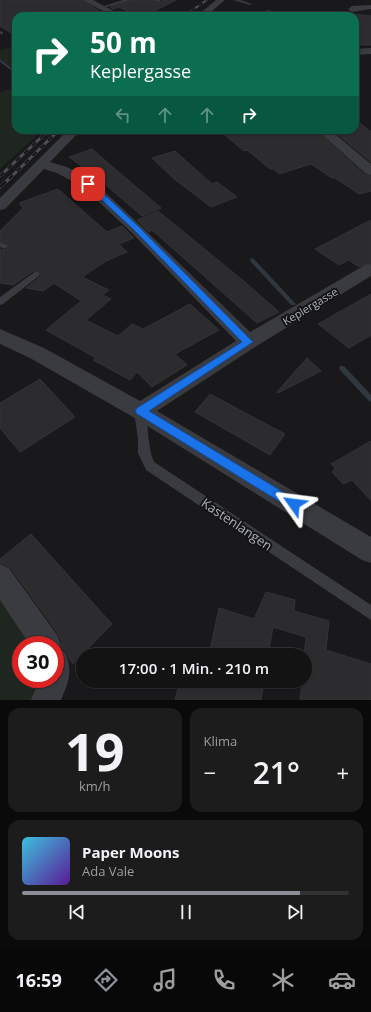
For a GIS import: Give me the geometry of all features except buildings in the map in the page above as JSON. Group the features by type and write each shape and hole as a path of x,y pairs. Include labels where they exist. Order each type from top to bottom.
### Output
{"street":[{"path":"87,0 103,7 106,12"},
{"path":"206,12 221,0"},
{"path":"352,9 371,7"},
{"path":"359,52 371,51"},
{"path":"0,206 72,134"},
{"path":"328,134 371,171"},
{"path":"42,164 62,170 88,184 136,229 248,342"},
{"name":"Keplergasse","path":"140,411 248,342 371,269"},
{"path":"0,336 37,353 140,411 371,551"},
{"path":"0,577 41,636"},
{"path":"46,700 51,688"}],"lane":[{"path":"103,7 128,0"},
{"path":"235,0 250,4"},
{"path":"264,12 270,11"},
{"path":"0,302 36,274"},
{"name":"Kastenlangen","path":"140,411 144,439 144,454 150,466 371,613"}],"shaded area":[{"path":"12,46 12,67 0,59 0,51"},
{"path":"12,89 12,134 39,134 0,169 0,92"},
{"path":"0,595 28,636 12,636 12,688 39,688 32,700 0,700"}],"waterway":[{"path":"0,60 12,70"},
{"path":"252,260 293,304"},
{"path":"342,368 371,399"}],"railway":[{"path":"190,12 207,0"},
{"path":"0,176 45,134"},
{"path":"9,179 55,134"},
{"path":"0,187 10,178"}],"route":[{"path":"88,184 113,206 248,342 140,411 294,504"}]}
